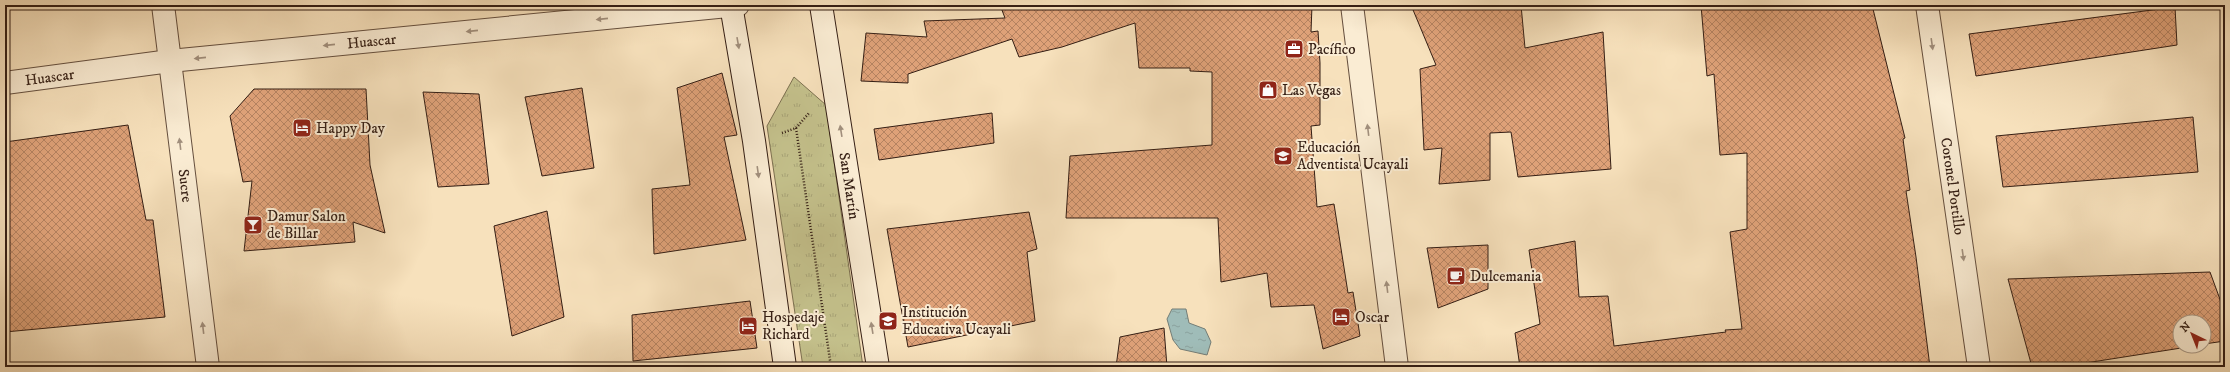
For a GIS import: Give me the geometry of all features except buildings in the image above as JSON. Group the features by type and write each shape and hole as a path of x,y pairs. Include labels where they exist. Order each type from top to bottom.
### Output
{"street":[{"name":"Sucre","path":"163,5 208,367"},
{"name":"Huascar","path":"5,83 170,61 734,5"},
{"path":"734,5 785,367"},
{"name":"San Martín","path":"821,5 878,367"},
{"path":"1352,5 1397,367"},
{"name":"Coronel Portillo","path":"1926,5 1979,367"}],"path":[{"path":"754,141 796,128 833,83"},
{"path":"796,128 831,367"}],"green space":[{"path":"794,77 826,105 863,367 803,367 767,126"}],"water":[{"path":"1172,309 1186,309 1189,323 1205,329 1211,342 1207,355 1180,349 1173,340 1167,319"}],"place":[{"name":"Pacífico","path":"1294,49"},
{"name":"Las Vegas","path":"1268,90"},
{"name":"Happy Day","path":"302,128"},
{"name":"Educación Adventista Ucayali","path":"1283,156"},
{"name":"Damur Salon de Billar","path":"253,225"},
{"name":"Dulcemania","path":"1456,276"},
{"name":"Oscar","path":"1341,317"},
{"name":"Institución Educativa Ucayali","path":"888,321"},
{"name":"Hospedaje Richard","path":"748,326"}]}
